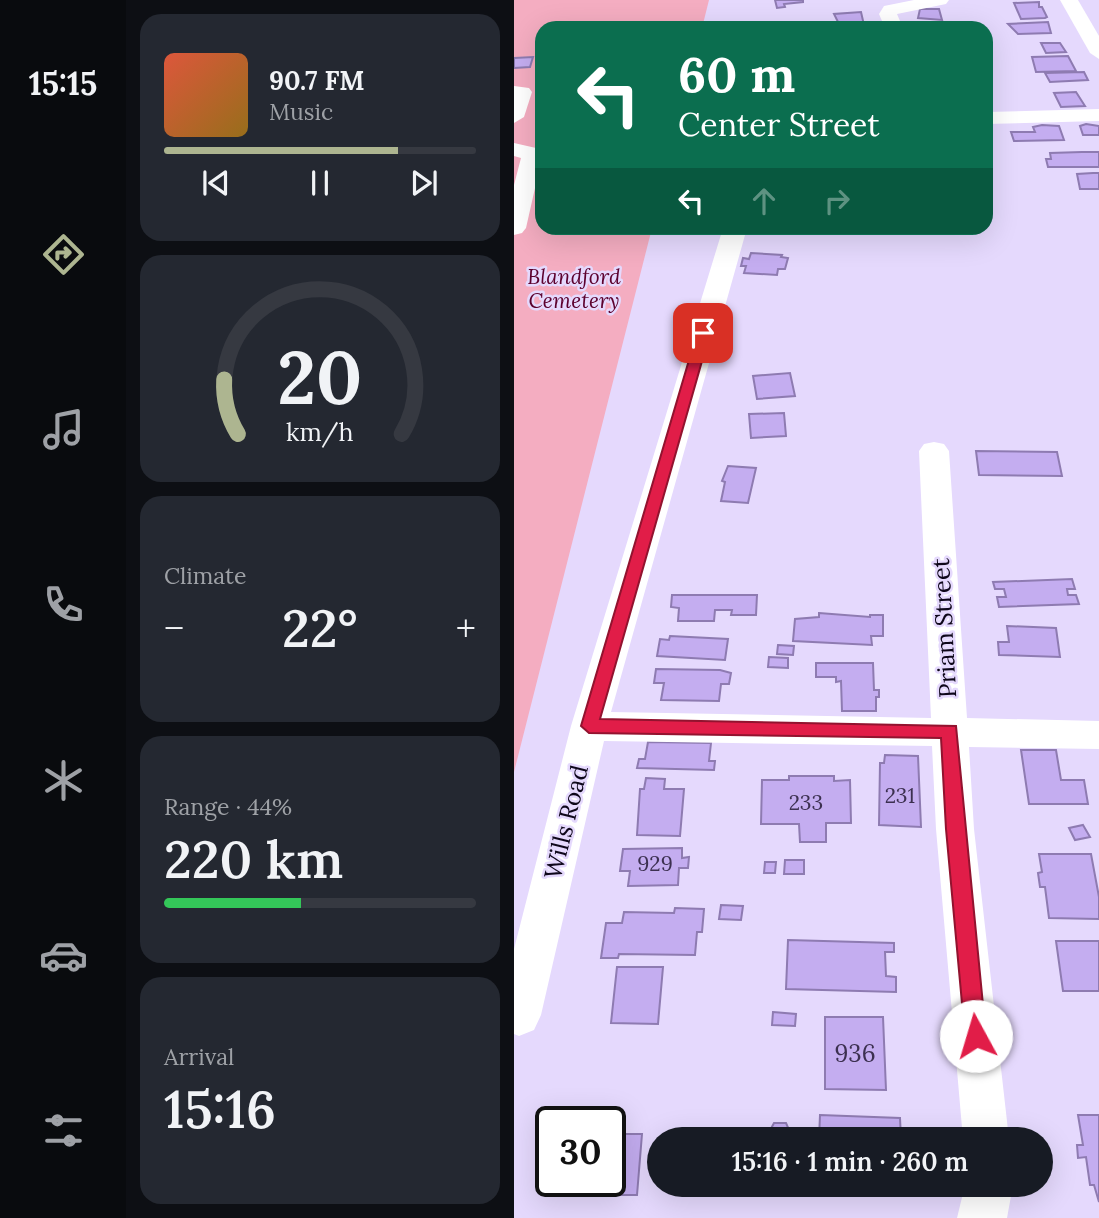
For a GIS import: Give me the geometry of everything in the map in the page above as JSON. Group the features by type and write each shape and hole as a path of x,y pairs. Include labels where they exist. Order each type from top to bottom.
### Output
{"street":[{"path":"891,21 888,14 890,10 940,0"},
{"path":"1094,2 1070,2 1098,53"},
{"path":"514,92 522,92 514,117"},
{"path":"993,118 1098,115"},
{"path":"514,149 528,153 532,158 514,228"},
{"name":"Wills Road","path":"519,1015 589,726 733,235"},
{"name":"Priam Street","path":"934,451 955,829 985,1127"},
{"path":"589,726 1098,735"},
{"path":"982,1218 986,1197"}],"green space":[{"name":"Blandford Cemetery","path":"514,0 709,0 704,21 535,21 535,235 650,235 514,772"}],"building":[{"path":"775,0 803,2 784,4 785,7 777,8"},
{"path":"1039,2 1039,7 1042,7 1047,17 1045,18 1021,19 1014,3"},
{"path":"920,9 939,9 942,20 918,18"},
{"path":"861,12 863,21 838,21 834,14"},
{"path":"1048,22 1051,33 1018,34 1008,24"},
{"path":"1041,43 1060,43 1066,52 1046,53"},
{"path":"1068,56 1076,71 1036,72 1032,57"},
{"path":"533,57 530,67 514,68 514,58"},
{"path":"1084,72 1088,80 1050,82 1045,73"},
{"path":"1076,92 1085,106 1061,107 1054,93"},
{"path":"1059,126 1064,140 1014,141 1011,132 1035,132 1033,127"},
{"path":"1080,126 1099,126 1099,135 1083,135"},
{"path":"1099,152 1099,167 1048,167 1046,159 1051,159 1050,153"},
{"path":"1099,173 1099,189 1080,189 1077,174"},
{"path":"751,253 782,255 781,257 788,258 785,269 778,269 777,275 744,273 746,266 741,266 743,258 749,259"},
{"path":"790,373 795,396 757,399 753,376"},
{"path":"784,413 786,436 751,438 749,414"},
{"path":"976,451 1057,452 1062,476 979,475"},
{"path":"728,466 756,468 748,503 721,501 725,482 722,481"},
{"path":"1072,579 1075,589 1067,589 1068,595 1076,595 1079,604 999,607 997,597 1006,597 1004,589 995,589 993,582"},
{"path":"672,595 757,595 756,615 731,615 732,610 715,610 714,621 678,621 679,608 671,607"},
{"path":"819,613 870,617 883,615 883,636 871,636 872,645 793,641 795,619 819,617"},
{"path":"1007,626 1056,628 1060,657 999,655 998,642 1009,642"},
{"path":"670,636 728,639 725,660 657,656 660,639 669,640"},
{"path":"778,645 794,646 793,655 777,654"},
{"path":"769,657 788,658 788,668 768,667"},
{"path":"816,663 873,663 874,690 879,690 876,711 842,711 841,681 836,682 836,677 816,677"},
{"path":"656,669 720,670 731,673 729,684 721,684 719,701 661,700 664,683 654,683"},
{"path":"648,742 711,743 709,761 715,761 714,770 637,768 639,759 645,759"},
{"path":"1021,750 1056,750 1061,780 1084,780 1088,804 1029,804"},
{"path":"885,755 918,756 921,827 879,825 880,763 884,763"},
{"path":"789,776 834,776 834,781 850,780 851,823 826,823 826,842 800,842 799,824 761,824 762,780 789,780"},
{"path":"646,778 665,779 664,789 684,789 680,836 637,835 640,789 644,789"},
{"path":"1083,825 1090,837 1075,840 1069,828"},
{"path":"682,848 682,858 689,857 688,868 679,868 678,885 628,886 630,871 620,871 623,849"},
{"path":"1039,854 1091,854 1099,897 1099,919 1049,918 1045,887 1040,887 1038,873 1042,872"},
{"path":"785,860 804,860 804,874 784,874"},
{"path":"765,862 776,862 775,873 764,873"},
{"path":"721,905 743,906 741,920 719,919"},
{"path":"675,908 704,909 702,932 697,932 695,955 619,954 618,958 601,958 606,923 622,923 624,912 674,913"},
{"path":"788,940 894,943 894,952 885,952 886,976 896,977 896,992 786,989"},
{"path":"1056,941 1099,941 1099,991 1063,991"},
{"path":"617,967 663,967 658,1024 611,1023"},
{"path":"773,1012 796,1014 795,1026 772,1025"},
{"path":"825,1017 883,1017 886,1090 825,1089"},
{"path":"820,1115 900,1118 900,1127 820,1127"},
{"path":"1078,1115 1099,1115 1099,1202 1094,1185 1090,1185 1086,1157 1078,1158 1077,1145 1083,1145"},
{"path":"774,1123 786,1123 788,1127 772,1127"},
{"path":"626,1134 642,1134 637,1195 626,1195"}],"route":[{"path":"703,333 589,726 950,731 955,829 976,1036"}]}
